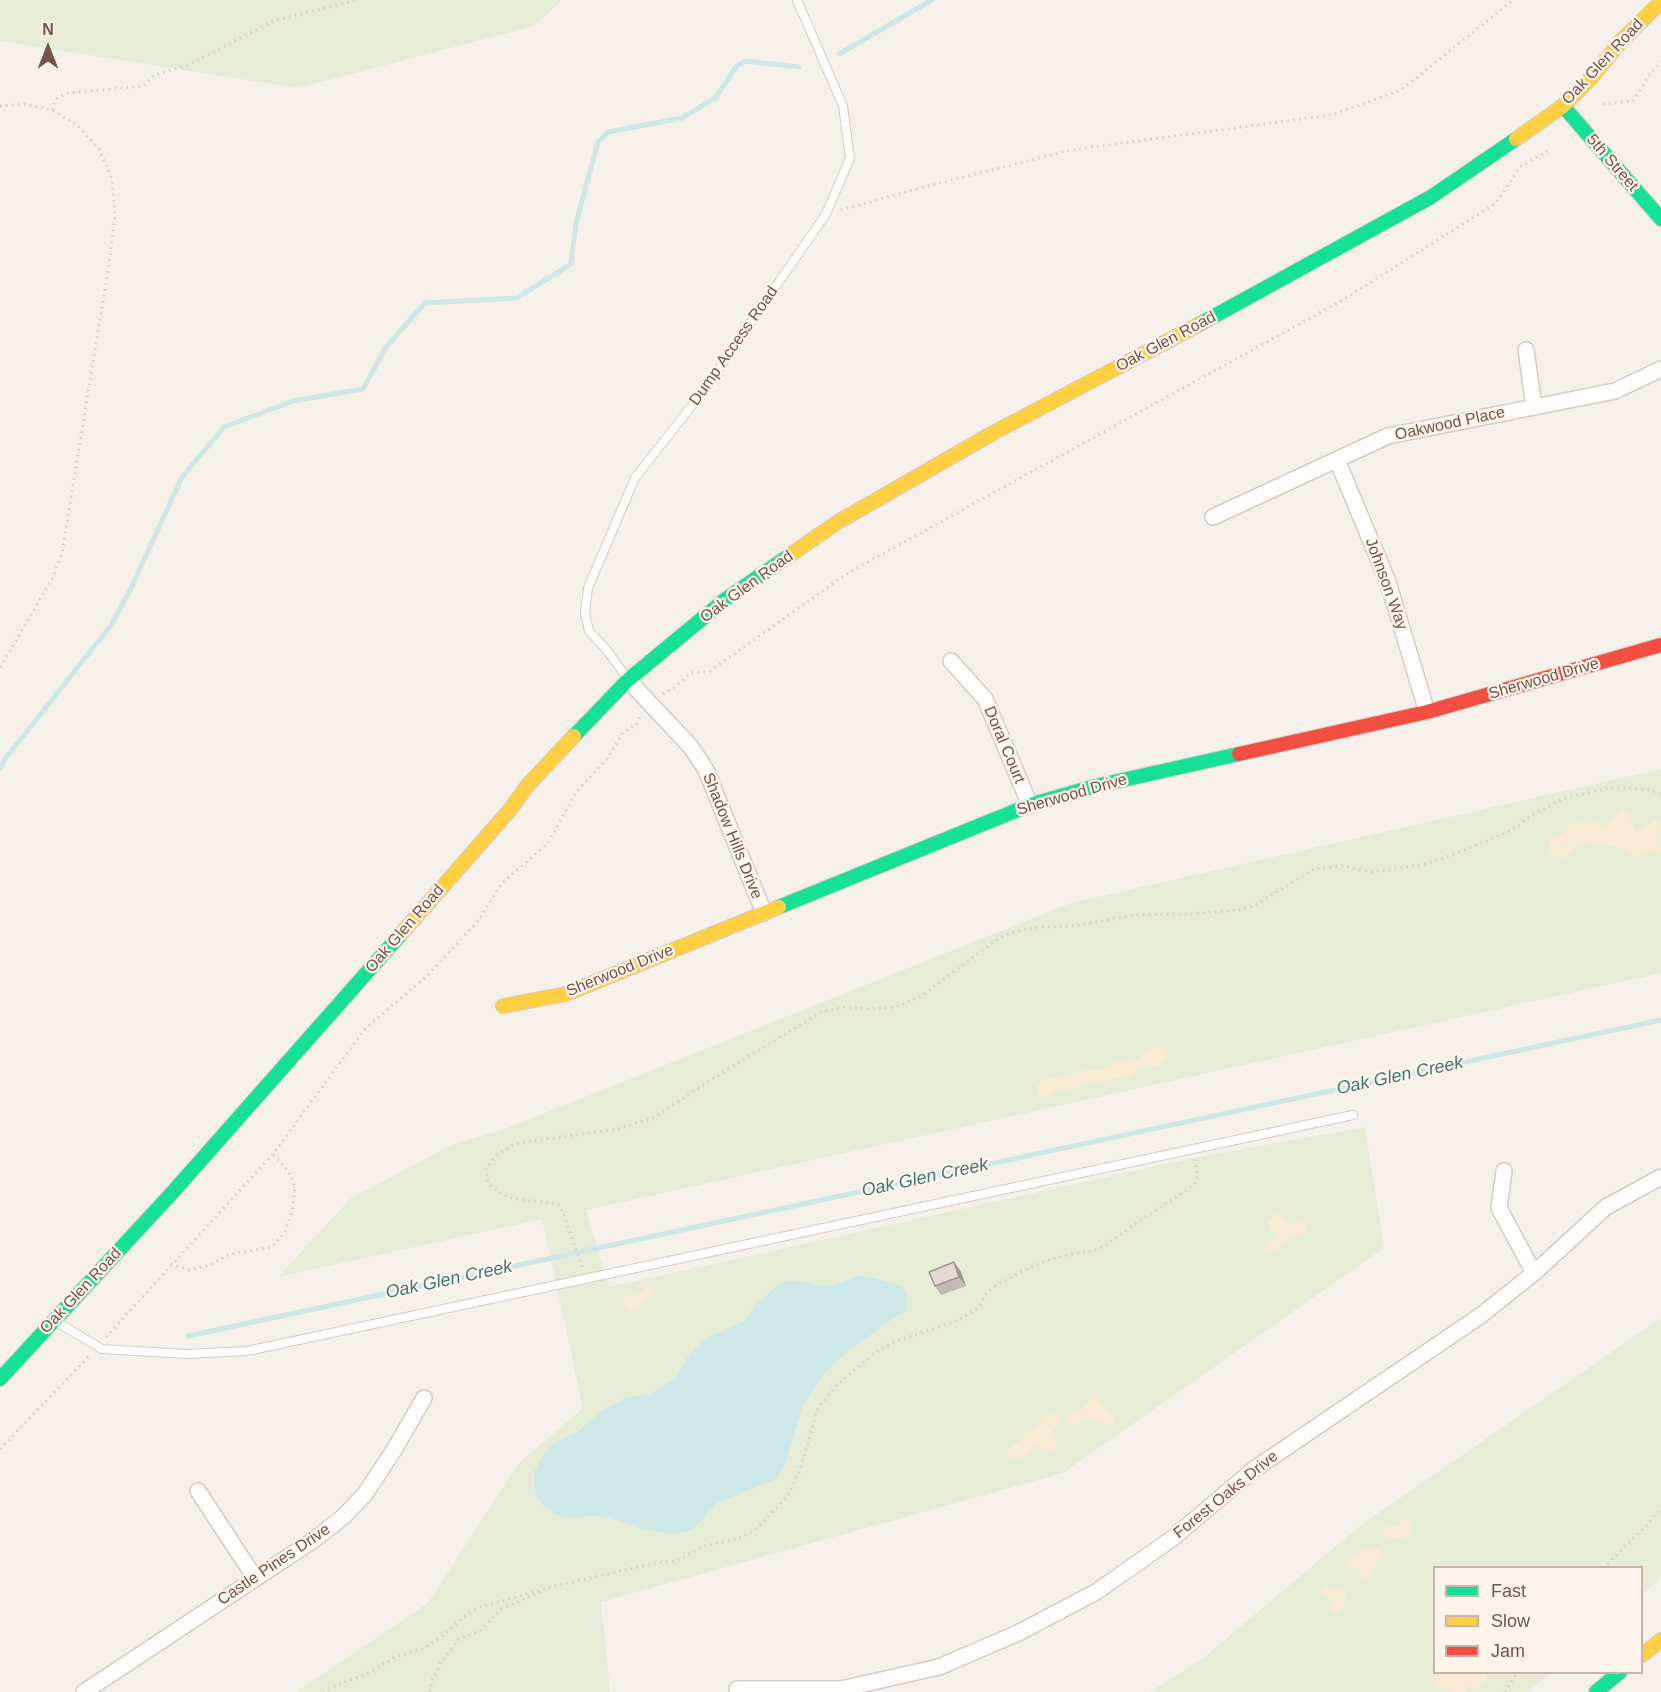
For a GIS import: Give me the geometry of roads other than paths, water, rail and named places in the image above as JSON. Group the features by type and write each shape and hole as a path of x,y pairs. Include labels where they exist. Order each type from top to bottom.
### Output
{"main road":[{"name":"Oak Glen Road","path":"0,1379 172,1193 501,820 528,785 628,680 726,599 838,522 993,433 1264,290 1431,197 1563,106 1592,77 1622,40 1661,2"},
{"name":"5th Street","path":"1563,106 1661,219"},
{"name":"Sherwood Drive","path":"503,1006 566,994 1030,805 1096,786 1427,712 1661,645"},
{"path":"1643,1654 1661,1640"},
{"path":"1596,1692 1618,1674"}],"street":[{"path":"1526,350 1534,407"},
{"name":"Oakwood Place","path":"1213,517 1388,436 1615,391 1661,369"},
{"name":"Johnson Way","path":"1337,460 1389,582 1427,712"},
{"name":"Doral Court","path":"951,661 985,699 1030,805"},
{"name":"Shadow Hills Drive","path":"628,680 691,747 706,771 764,913"},
{"path":"1504,1171 1499,1208 1534,1273"},
{"name":"Forest Oaks Drive","path":"737,1689 841,1690 939,1667 1018,1633 1096,1592 1173,1538 1252,1470 1480,1316 1534,1273 1606,1207 1661,1177"},
{"name":"Castle Pines Drive","path":"84,1692 315,1539 343,1517 365,1494 424,1398"},
{"path":"198,1491 255,1578"}],"lane":[{"name":"Dump Access Road","path":"628,680 606,649 589,631 585,613 588,588 636,478 704,390 826,214 850,158 843,106 797,0"},
{"path":"54,1320 102,1349 186,1354 247,1351 1353,1115"}],"water":[{"path":"859,1276 902,1286 907,1294 906,1310 837,1360 821,1377 802,1408 784,1467 776,1479 717,1503 696,1526 686,1532 670,1534 641,1528 609,1517 561,1517 545,1507 537,1498 534,1472 545,1452 554,1443 576,1433 603,1410 624,1399 653,1393 675,1378 697,1347 710,1336 745,1321 755,1305 776,1287 786,1281 807,1282 821,1286 833,1285"}],"waterway":[{"path":"839,54 932,0"},
{"path":"0,769 5,759 112,624 182,477 224,427 293,401 363,389 386,347 425,303 517,298 571,264 576,223 598,142 608,132 682,118 715,98 737,66 745,61 799,67"},
{"name":"Oak Glen Creek","path":"188,1336 1661,1020"}]}
